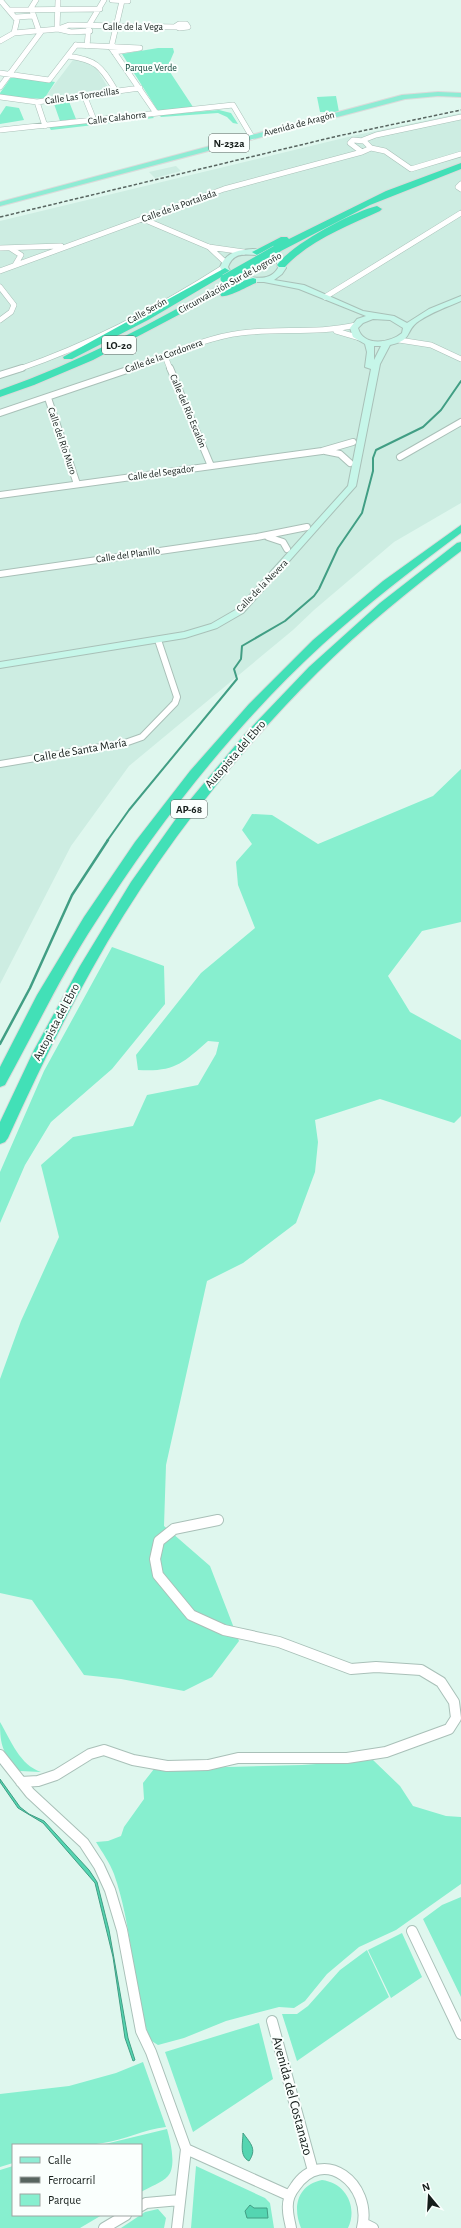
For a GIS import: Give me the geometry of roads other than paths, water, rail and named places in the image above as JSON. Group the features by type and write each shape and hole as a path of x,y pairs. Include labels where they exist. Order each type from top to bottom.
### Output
{"highway":[{"name":"Circunvalación Sur de Logroño","path":"0,386 81,357 226,272 280,260 352,209 433,175 461,166"},
{"path":"280,260 336,229 402,196 461,172"},
{"path":"260,252 371,195 399,184 433,175"},
{"name":"Circunvalación Sur de Logroño","path":"0,394 24,386 116,347 226,272"},
{"path":"24,386 108,356 248,280"},
{"name":"Autopista del Ebro","path":"0,1081 54,977 95,910 145,836 202,763 266,692 326,634 395,576 461,528"},
{"name":"Autopista del Ebro","path":"0,1138 32,1067 98,944 150,863 202,792 256,728 316,666 388,602 461,545"}],"main road":[{"name":"Avenida de Aragón","path":"0,204 252,136 405,97 438,94 461,95"},
{"path":"226,272 235,254 244,252 260,252"},
{"path":"264,280 280,260 302,287"},
{"path":"248,280 264,280 302,287 361,313 394,319 426,314 461,298"},
{"path":"346,306 357,324"},
{"path":"379,316 365,319 357,324 354,331 360,338 369,342 386,344 404,338 407,329 426,314"},
{"path":"394,319 407,329"},
{"name":"Calle de la Nevera","path":"0,659 182,630 204,623 235,606 338,493 343,485 350,463 353,442 370,364 371,352 369,342"},
{"name":"Calle de la Nevera","path":"0,665 158,640 207,629 240,611 352,486 376,364 386,344"}],"street":[{"path":"36,0 32,10 40,32"},
{"path":"58,0 58,29"},
{"path":"87,46 90,29 104,0"},
{"path":"112,0 128,1"},
{"path":"2,1 16,17 16,29 14,33"},
{"path":"113,50 122,1"},
{"path":"9,10 100,9"},
{"path":"16,17 34,16"},
{"path":"58,29 64,25 90,29"},
{"name":"Calle de la Vega","path":"90,29 176,27"},
{"path":"0,41 14,33 40,32 58,29 71,32 90,29"},
{"path":"0,87 40,32"},
{"path":"71,32 74,44 76,45"},
{"path":"76,45 113,50 156,113"},
{"path":"0,73 49,80 76,45"},
{"path":"68,56 97,62 116,91"},
{"name":"Calle Las Torrecillas","path":"0,97 37,102 140,88"},
{"path":"84,95 94,120"},
{"path":"37,102 45,126"},
{"name":"Calle Calahorra","path":"0,130 233,105 252,136"},
{"path":"362,152 355,149 350,143 353,140 363,140 461,117"},
{"path":"363,140 369,144 371,148 388,152 411,169 461,154"},
{"name":"Calle de la Portalada","path":"0,271 248,182 362,152 371,148"},
{"path":"461,184 458,187 461,190"},
{"path":"325,297 461,213"},
{"path":"157,214 156,219 164,228"},
{"path":"143,219 209,247 244,252"},
{"path":"116,229 142,226 164,228"},
{"path":"0,248 69,246"},
{"path":"209,247 226,272"},
{"path":"10,248 21,255 15,265"},
{"name":"Calle Serón","path":"0,375 61,354 105,334 206,278 226,272"},
{"path":"0,287 13,300 14,308 11,313 0,320"},
{"name":"Calle de la Cordonera","path":"0,413 48,398 213,338 236,332 334,330 357,324"},
{"path":"407,329 417,341"},
{"name":"Calle de la Cordonera","path":"334,330 360,338"},
{"path":"399,340 417,341 441,349 461,359"},
{"name":"Calle del Río Escalón","path":"165,356 211,466"},
{"name":"Calle del Río Muro","path":"48,398 77,484"},
{"path":"400,457 461,422"},
{"name":"Calle del Segador","path":"0,495 322,450 353,442"},
{"name":"Calle del Segador","path":"322,450 340,454 350,463"},
{"name":"Calle del Planillo","path":"0,574 257,537 307,527"},
{"name":"Calle del Planillo","path":"257,537 277,538 283,542 287,550"},
{"name":"Calle de Santa María","path":"0,764 125,744 142,737 175,703 177,698 158,640"},
{"path":"21,1782 38,1781 56,1775 90,1754 104,1750 133,1760 167,1766 208,1765 238,1758 347,1758 386,1752 412,1744 449,1729 458,1720 454,1702 441,1682 421,1670 376,1667 351,1669 279,1642 224,1630 191,1615 158,1575 155,1559 159,1541 174,1529 218,1520"},
{"path":"0,1755 34,1798 83,1842 98,1864 108,1884 125,1943 138,2018 186,2149 177,2228"},
{"path":"412,1931 461,2034"},
{"name":"Avenida del Costanazo","path":"272,2021 313,2171"},
{"path":"186,2149 288,2195"},
{"path":"291,2228 287,2219 288,2195 304,2176 318,2169 332,2169 347,2176 357,2188 364,2204 366,2226"},
{"path":"142,2205 146,2203 180,2200"},
{"path":"104,2228 120,2221"}],"waterway":[{"path":"107,841 129,810 237,679 234,669 241,659 242,646 285,621 314,596 319,589 338,548 362,513 373,471 373,458 376,450 423,427 441,410 461,381"},
{"path":"0,1044 30,988 72,895 108,840"}],"railway":[{"path":"0,217 338,136 461,110"}],"park label":[{"name":"Parque Verde","path":"151,68"}]}
